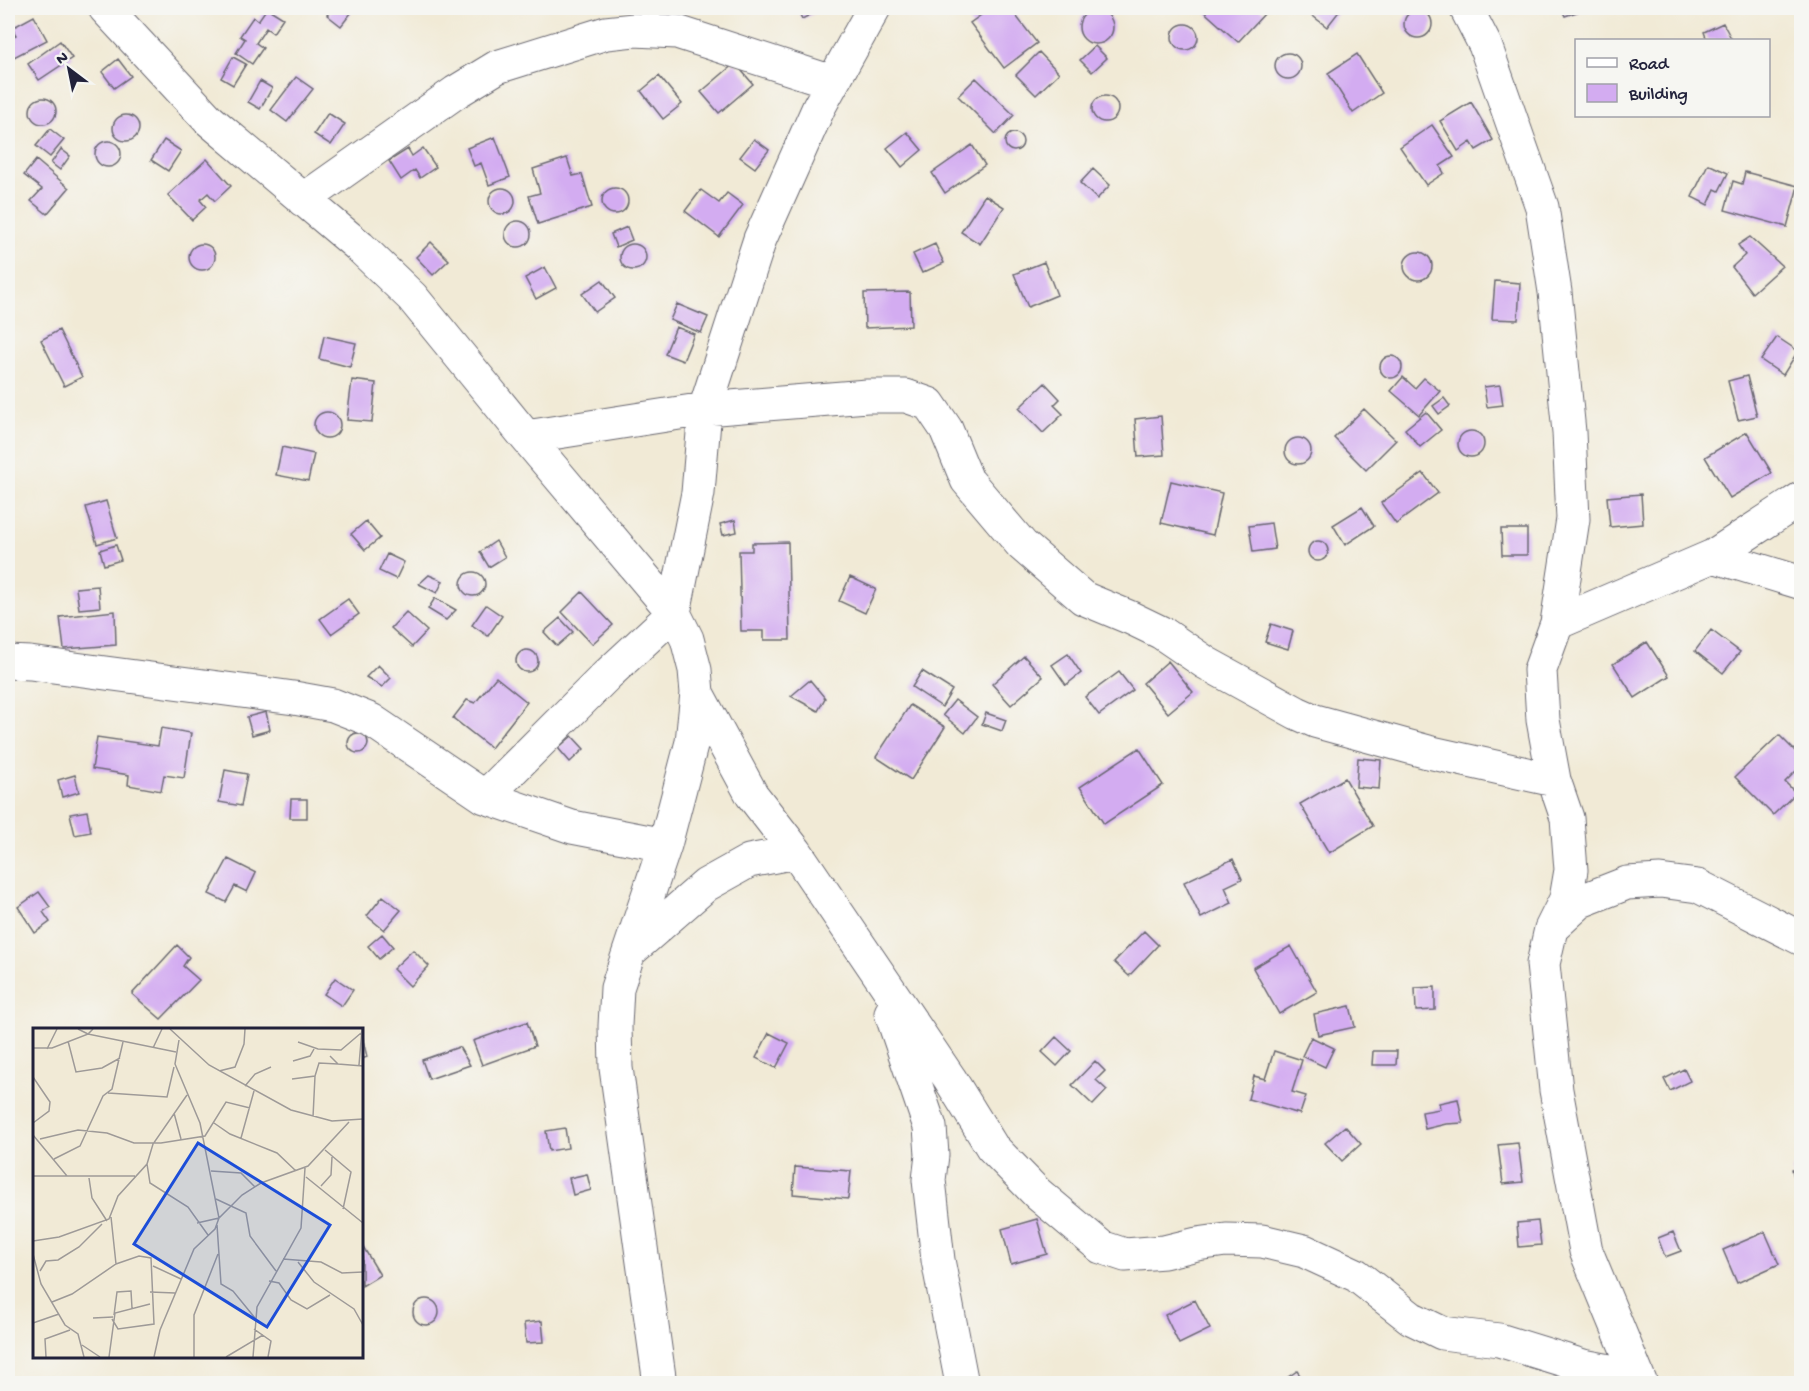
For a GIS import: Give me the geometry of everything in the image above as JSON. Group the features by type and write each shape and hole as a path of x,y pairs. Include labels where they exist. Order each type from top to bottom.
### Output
{"street":[{"path":"105,8 208,119 360,247 412,297 674,613 687,639 695,670 697,693 692,742 665,845 617,988 616,1068 660,1383"},
{"path":"485,797 607,675 674,613 698,493 705,409 760,239 832,82 874,8"},
{"path":"1466,8 1485,45 1542,207 1555,292 1569,432 1573,519 1557,623 1540,669 1543,720 1554,780 1567,818 1571,870 1566,900 1551,929 1544,964 1556,1090 1586,1251 1639,1380"},
{"path":"303,200 456,92 497,67 606,33 634,30 677,32 832,82"},
{"path":"526,437 705,409 867,396 906,396 929,404 946,429 967,480 1022,545 1083,598 1162,633 1206,663 1315,721 1428,752 1554,780"},
{"path":"1557,623 1713,556 1802,498"},
{"path":"1713,556 1802,584"},
{"path":"8,662 30,663 333,705 371,720 485,797 572,827 665,845"},
{"path":"697,693 752,795 796,852 950,1079 992,1147 1038,1194 1101,1247 1125,1255 1164,1252 1226,1240 1262,1241 1304,1251 1356,1275 1411,1318 1442,1333 1499,1340 1583,1366 1639,1380"},
{"path":"627,954 706,885 749,861 796,852"},
{"path":"1551,929 1581,901 1627,883 1660,881 1698,886 1802,939"},
{"path":"875,969 930,1127 932,1155 929,1180 938,1260 962,1383"}],"building":[{"path":"267,8 283,18 273,33 266,28 256,43 263,48 252,64 236,53 245,39 240,36 253,17 258,21"},
{"path":"333,8 355,8 341,26 327,15"},
{"path":"797,8 816,8 818,11 802,19"},
{"path":"991,8 1010,8 1037,43 1004,68 970,23"},
{"path":"1200,8 1259,8 1265,13 1238,42"},
{"path":"1307,8 1341,9 1327,27 1305,10"},
{"path":"1561,8 1588,8 1565,16"},
{"path":"1096,10 1108,15 1113,27 1108,39 1096,44 1084,39 1079,27 1084,15"},
{"path":"1418,10 1428,14 1432,24 1428,34 1418,38 1408,34 1404,24 1408,14"},
{"path":"34,16 47,40 12,58 8,49 8,40 16,35 12,28"},
{"path":"1723,23 1731,39 1707,39 1704,32"},
{"path":"1185,24 1194,28 1198,37 1194,46 1185,50 1176,46 1172,37 1176,28"},
{"path":"60,41 72,58 39,80 28,64"},
{"path":"1095,46 1107,58 1092,72 1080,60"},
{"path":"1039,52 1059,73 1036,95 1016,75"},
{"path":"1288,53 1297,57 1301,66 1297,75 1288,79 1279,75 1275,66 1279,57"},
{"path":"1357,54 1382,93 1353,113 1328,73"},
{"path":"233,57 246,64 233,85 221,78"},
{"path":"118,59 131,76 114,88 102,72"},
{"path":"735,63 753,84 719,113 701,92"},
{"path":"659,76 682,104 663,119 641,91"},
{"path":"296,77 313,89 287,122 271,110"},
{"path":"976,78 1014,115 996,134 958,96"},
{"path":"260,81 272,88 260,109 248,102"},
{"path":"1105,96 1114,100 1118,109 1114,118 1105,122 1096,118 1092,109 1096,100"},
{"path":"43,98 52,102 56,111 52,120 43,124 34,120 30,111 34,102"},
{"path":"1471,102 1493,140 1476,150 1471,142 1458,151 1440,121"},
{"path":"328,113 345,124 331,145 314,134"},
{"path":"126,115 135,119 139,128 135,137 126,141 117,137 113,128 117,119"},
{"path":"1432,125 1454,157 1440,166 1444,173 1426,185 1400,147"},
{"path":"50,129 64,140 50,157 36,146"},
{"path":"907,132 922,150 902,167 887,148"},
{"path":"1010,133 1018,133 1023,138 1021,149 1010,151 1005,146 1005,138"},
{"path":"495,137 510,177 489,185 481,163 474,166 467,148"},
{"path":"754,139 769,150 755,168 740,157"},
{"path":"164,140 181,151 168,171 151,160"},
{"path":"108,141 117,145 121,154 117,163 108,167 99,163 95,154 99,145"},
{"path":"972,145 985,165 945,193 932,173"},
{"path":"423,148 436,167 420,178 415,170 401,180 389,161 408,149 412,156"},
{"path":"61,149 70,156 60,170 51,163"},
{"path":"567,158 573,176 582,174 592,207 538,224 529,196 540,193 533,169"},
{"path":"207,159 231,186 215,201 208,193 200,200 206,207 192,220 168,195"},
{"path":"36,160 69,188 47,214 31,201 42,189 24,175"},
{"path":"1708,164 1728,173 1719,191 1715,189 1708,205 1692,197"},
{"path":"1093,169 1110,185 1097,199 1080,183"},
{"path":"1745,172 1798,186 1787,227 1725,210 1733,181 1742,184"},
{"path":"502,188 511,192 515,201 511,210 502,214 493,210 489,201 493,192"},
{"path":"615,188 624,192 628,201 624,210 615,214 606,210 602,201 606,192"},
{"path":"701,190 719,203 727,193 743,205 719,237 685,211"},
{"path":"985,195 1004,207 980,244 961,232"},
{"path":"518,221 527,225 531,234 527,243 518,247 509,243 505,234 509,225"},
{"path":"627,227 632,240 616,247 611,234"},
{"path":"1750,237 1782,266 1752,293 1732,267 1745,255 1738,245"},
{"path":"431,242 449,260 433,275 416,257"},
{"path":"202,244 211,248 215,257 211,266 202,270 193,266 189,257 193,248"},
{"path":"633,244 642,248 646,257 642,266 633,270 624,266 620,257 624,248"},
{"path":"935,244 944,263 922,273 913,254"},
{"path":"1418,252 1428,256 1432,266 1428,276 1418,280 1408,276 1404,266 1408,256"},
{"path":"1044,262 1057,295 1028,307 1014,274"},
{"path":"545,267 556,288 536,299 525,278"},
{"path":"602,280 615,298 595,312 582,294"},
{"path":"1495,281 1520,283 1518,320 1492,319"},
{"path":"910,292 911,326 865,328 864,293"},
{"path":"677,304 708,317 701,333 670,320"},
{"path":"676,327 694,334 683,361 665,354"},
{"path":"59,330 82,377 64,386 41,340"},
{"path":"324,336 356,343 350,367 319,359"},
{"path":"1777,337 1798,351 1783,375 1761,360"},
{"path":"1391,356 1399,359 1402,367 1399,375 1391,378 1383,375 1380,367 1383,359"},
{"path":"1747,376 1757,416 1738,420 1728,381"},
{"path":"1403,377 1415,388 1424,378 1440,391 1419,415 1391,391"},
{"path":"352,380 376,383 372,422 347,420"},
{"path":"1045,383 1060,399 1054,405 1063,414 1043,433 1019,408"},
{"path":"1500,385 1503,405 1487,407 1484,387"},
{"path":"1444,398 1450,406 1439,414 1433,406"},
{"path":"1364,409 1396,440 1366,470 1334,438"},
{"path":"327,412 336,416 340,425 336,434 327,438 318,434 314,425 318,416"},
{"path":"1426,412 1441,430 1420,447 1405,429"},
{"path":"1161,416 1164,455 1138,457 1135,419"},
{"path":"1471,431 1480,435 1484,444 1480,453 1471,457 1462,453 1458,444 1462,435"},
{"path":"1747,432 1772,473 1730,498 1705,457"},
{"path":"1298,438 1307,442 1311,451 1307,460 1298,464 1289,460 1285,451 1289,442"},
{"path":"282,447 314,454 308,481 276,475"},
{"path":"1423,473 1438,493 1396,524 1381,503"},
{"path":"1171,481 1222,493 1213,535 1161,523"},
{"path":"1641,494 1643,524 1610,527 1607,497"},
{"path":"106,501 117,538 97,544 86,507"},
{"path":"1362,507 1374,526 1345,545 1333,525"},
{"path":"735,520 737,532 723,535 720,524"},
{"path":"366,521 380,538 365,550 351,534"},
{"path":"1271,523 1275,549 1253,552 1249,526"},
{"path":"1501,529 1527,529 1527,555 1502,555"},
{"path":"496,541 505,557 489,567 480,552"},
{"path":"1318,541 1325,544 1328,551 1325,558 1318,561 1311,558 1308,551 1311,544"},
{"path":"788,542 790,640 764,640 764,631 741,631 739,551 752,551 752,543"},
{"path":"116,545 121,560 104,565 100,550"},
{"path":"387,554 404,562 396,579 379,571"},
{"path":"473,572 482,575 485,584 482,593 473,596 464,593 461,584 464,575"},
{"path":"429,575 443,581 437,593 419,584"},
{"path":"850,577 876,589 865,613 839,601"},
{"path":"98,586 100,607 79,609 76,588"},
{"path":"582,592 613,625 592,644 562,612"},
{"path":"435,598 456,610 446,620 428,609"},
{"path":"348,599 359,614 331,634 320,619"},
{"path":"486,605 502,616 488,636 472,625"},
{"path":"115,611 116,645 64,649 60,617"},
{"path":"406,612 427,631 412,647 391,628"},
{"path":"560,618 573,632 557,646 544,632"},
{"path":"1271,624 1293,631 1288,649 1265,642"},
{"path":"1711,630 1740,652 1723,673 1695,651"},
{"path":"1647,642 1669,676 1635,698 1613,664"},
{"path":"527,650 535,653 538,661 535,669 527,672 519,669 516,661 519,653"},
{"path":"1068,654 1081,673 1066,685 1052,665"},
{"path":"1024,656 1043,677 1011,705 992,684"},
{"path":"1168,661 1193,692 1168,713 1143,683"},
{"path":"378,665 391,678 382,687 366,677"},
{"path":"922,671 952,690 942,707 912,687"},
{"path":"1119,672 1133,690 1099,715 1085,697"},
{"path":"496,677 527,702 491,748 453,718 467,700 475,703"},
{"path":"810,680 825,698 818,711 791,696"},
{"path":"955,700 977,717 965,733 943,715"},
{"path":"910,705 945,727 911,780 876,757"},
{"path":"266,712 270,730 252,735 247,717"},
{"path":"986,713 1006,720 1002,731 982,724"},
{"path":"161,728 191,733 184,778 164,775 161,791 128,785 129,775 92,769 97,737 158,746"},
{"path":"358,733 365,736 368,743 365,750 358,753 351,750 348,743 351,736"},
{"path":"1779,735 1802,758 1802,765 1785,782 1796,793 1773,815 1735,777"},
{"path":"572,736 584,749 570,762 558,748"},
{"path":"1139,748 1163,785 1104,824 1080,787"},
{"path":"1358,758 1381,760 1379,789 1356,787"},
{"path":"225,770 247,774 241,806 219,802"},
{"path":"75,775 79,792 62,797 58,780"},
{"path":"1345,778 1373,826 1329,853 1300,804"},
{"path":"291,799 307,799 307,818 290,818"},
{"path":"87,811 91,832 75,835 70,814"},
{"path":"228,859 256,873 247,892 235,886 226,902 209,894"},
{"path":"1233,859 1242,879 1225,887 1232,903 1201,918 1184,882"},
{"path":"39,892 50,907 43,912 50,922 35,933 18,907"},
{"path":"383,896 401,910 384,930 367,916"},
{"path":"1144,931 1158,945 1129,976 1114,962"},
{"path":"382,934 393,947 379,959 368,946"},
{"path":"177,945 189,957 183,966 199,980 161,1019 132,994"},
{"path":"1291,946 1317,992 1279,1014 1253,968"},
{"path":"413,950 429,966 410,986 393,969"},
{"path":"335,978 353,990 342,1006 324,994"},
{"path":"1435,987 1435,1010 1416,1011 1415,988"},
{"path":"1350,1006 1355,1027 1318,1035 1314,1014"},
{"path":"527,1022 535,1046 482,1065 473,1041"},
{"path":"769,1033 789,1043 776,1068 756,1058"},
{"path":"1056,1037 1071,1051 1057,1066 1042,1052"},
{"path":"1311,1037 1334,1048 1325,1067 1302,1056"},
{"path":"363,1040 367,1057 363,1059"},
{"path":"459,1047 470,1065 429,1079 422,1060"},
{"path":"1274,1051 1302,1060 1292,1092 1306,1096 1300,1114 1248,1099 1254,1076 1265,1079"},
{"path":"1373,1051 1397,1051 1396,1065 1372,1065"},
{"path":"1095,1061 1105,1071 1096,1080 1107,1090 1093,1105 1072,1085"},
{"path":"1684,1069 1690,1081 1670,1091 1664,1079"},
{"path":"1458,1099 1463,1123 1425,1129 1422,1112 1440,1109 1439,1103"},
{"path":"1345,1126 1361,1144 1342,1161 1325,1143"},
{"path":"565,1128 568,1148 549,1151 546,1131"},
{"path":"1518,1143 1523,1182 1503,1184 1498,1145"},
{"path":"795,1167 851,1171 848,1199 793,1194"},
{"path":"1802,1167 1802,1206 1801,1206 1792,1169"},
{"path":"587,1174 591,1190 573,1195 569,1178"},
{"path":"1037,1219 1047,1254 1011,1264 1002,1229"},
{"path":"1538,1221 1541,1245 1519,1247 1517,1223"},
{"path":"1673,1232 1681,1251 1665,1257 1658,1238"},
{"path":"1765,1232 1779,1264 1737,1283 1723,1250"},
{"path":"363,1247 380,1275 363,1285"},
{"path":"426,1299 435,1303 439,1312 435,1321 426,1325 417,1321 413,1312 417,1303"},
{"path":"1195,1300 1210,1329 1179,1344 1165,1315"},
{"path":"542,1321 544,1342 526,1343 524,1323"},
{"path":"1297,1371 1306,1384 1278,1384"}]}
